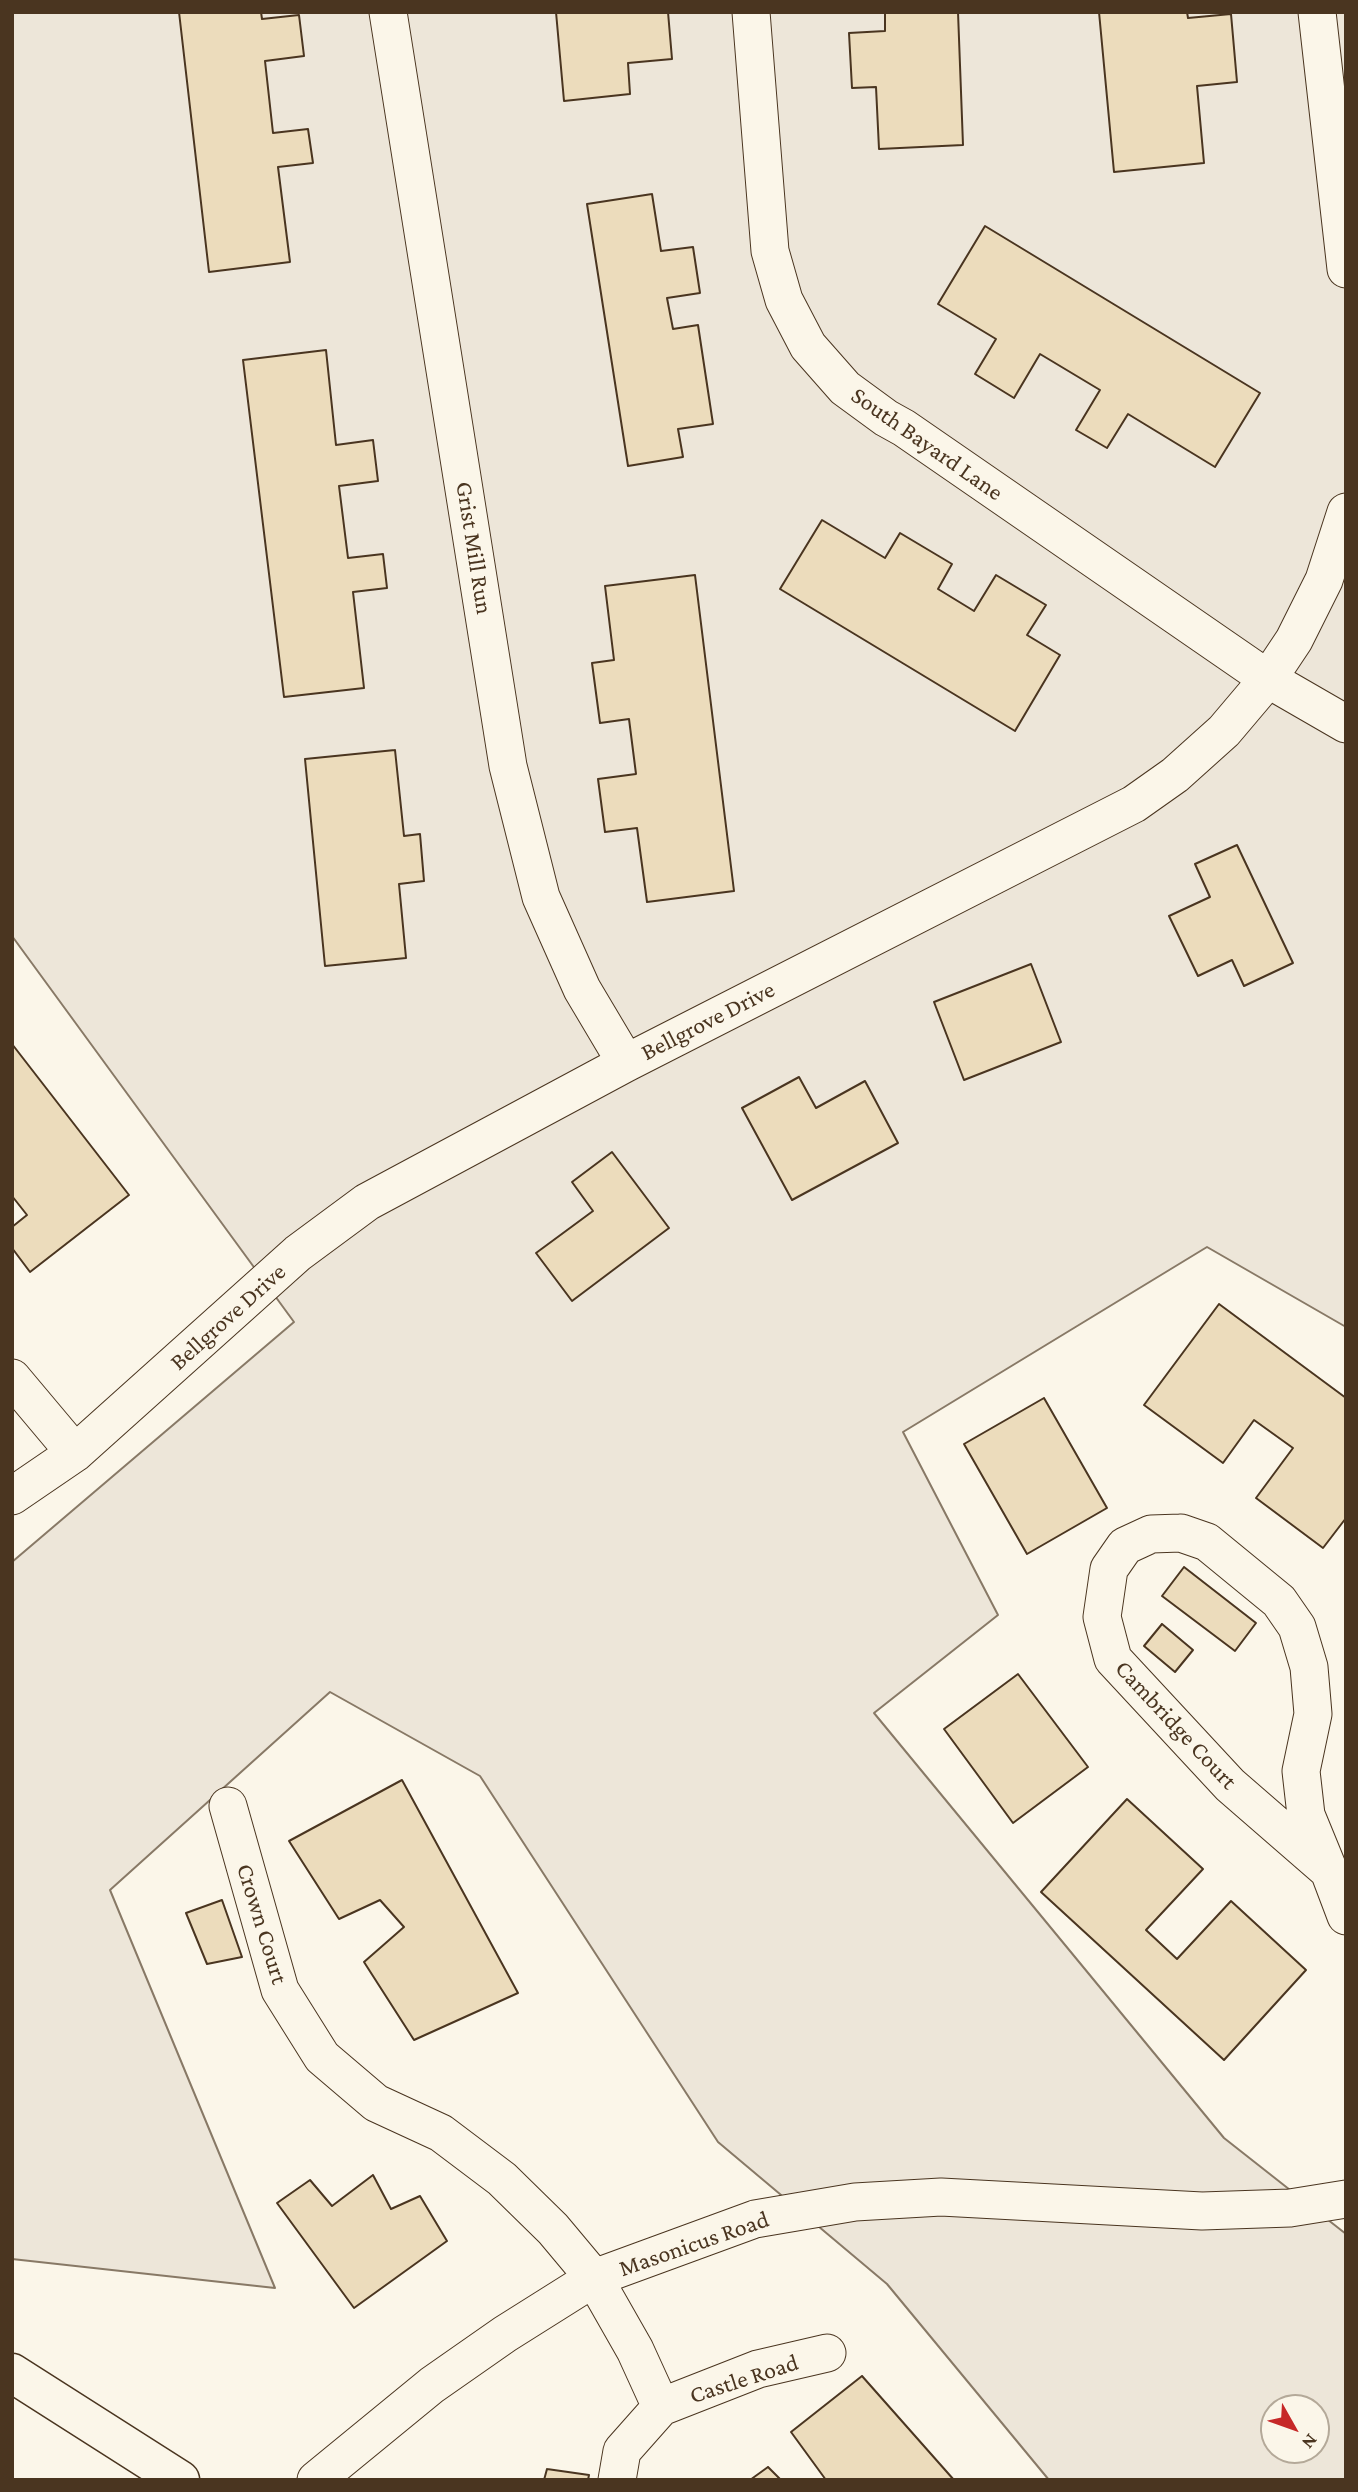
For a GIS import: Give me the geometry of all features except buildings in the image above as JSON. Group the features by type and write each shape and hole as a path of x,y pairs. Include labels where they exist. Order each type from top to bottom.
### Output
{"street":[{"name":"Grist Mill Run","path":"388,12 508,765 541,897 582,989 626,1063"},
{"name":"South Bayard Lane","path":"751,12 770,251 784,300 808,346 845,388 886,418 1268,679 1346,724"},
{"path":"1317,12 1346,269"},
{"name":"Bellgrove Drive","path":"12,1496 75,1452 298,1253 367,1202 626,1063 1134,804 1175,775 1224,731 1268,679 1294,639 1324,580 1346,512"},
{"path":"12,1378 75,1452"},
{"name":"Cambridge Court","path":"1329,1871 1230,1785 1113,1658 1102,1617 1109,1569 1125,1546 1152,1534 1181,1533 1207,1542 1279,1601 1297,1627 1309,1667 1313,1714 1301,1771 1306,1815 1329,1871 1346,1916"},
{"name":"Crown Court","path":"228,1806 280,1990 322,2057 376,2103 442,2133 502,2179 553,2229 594,2278"},
{"name":"Masonicus Road","path":"316,2480 432,2385 505,2333 594,2278 755,2219 855,2202 942,2197 1202,2211 1290,2207 1346,2199"},
{"name":"Castle Road","path":"594,2278 635,2350 662,2406"},
{"name":"Castle Road","path":"617,2480 622,2451 662,2406 758,2369 827,2353"},
{"path":"12,2373 180,2480"}],"shaded area":[{"path":"12,12 1346,12 1346,1327 1207,1247 903,1432 998,1615 874,1713 1224,2138 1346,2234 1346,2480 1049,2480 887,2284 718,2142 480,1776 330,1692 110,1890 275,2288 12,2259 12,1562 294,1322 12,936"}]}
